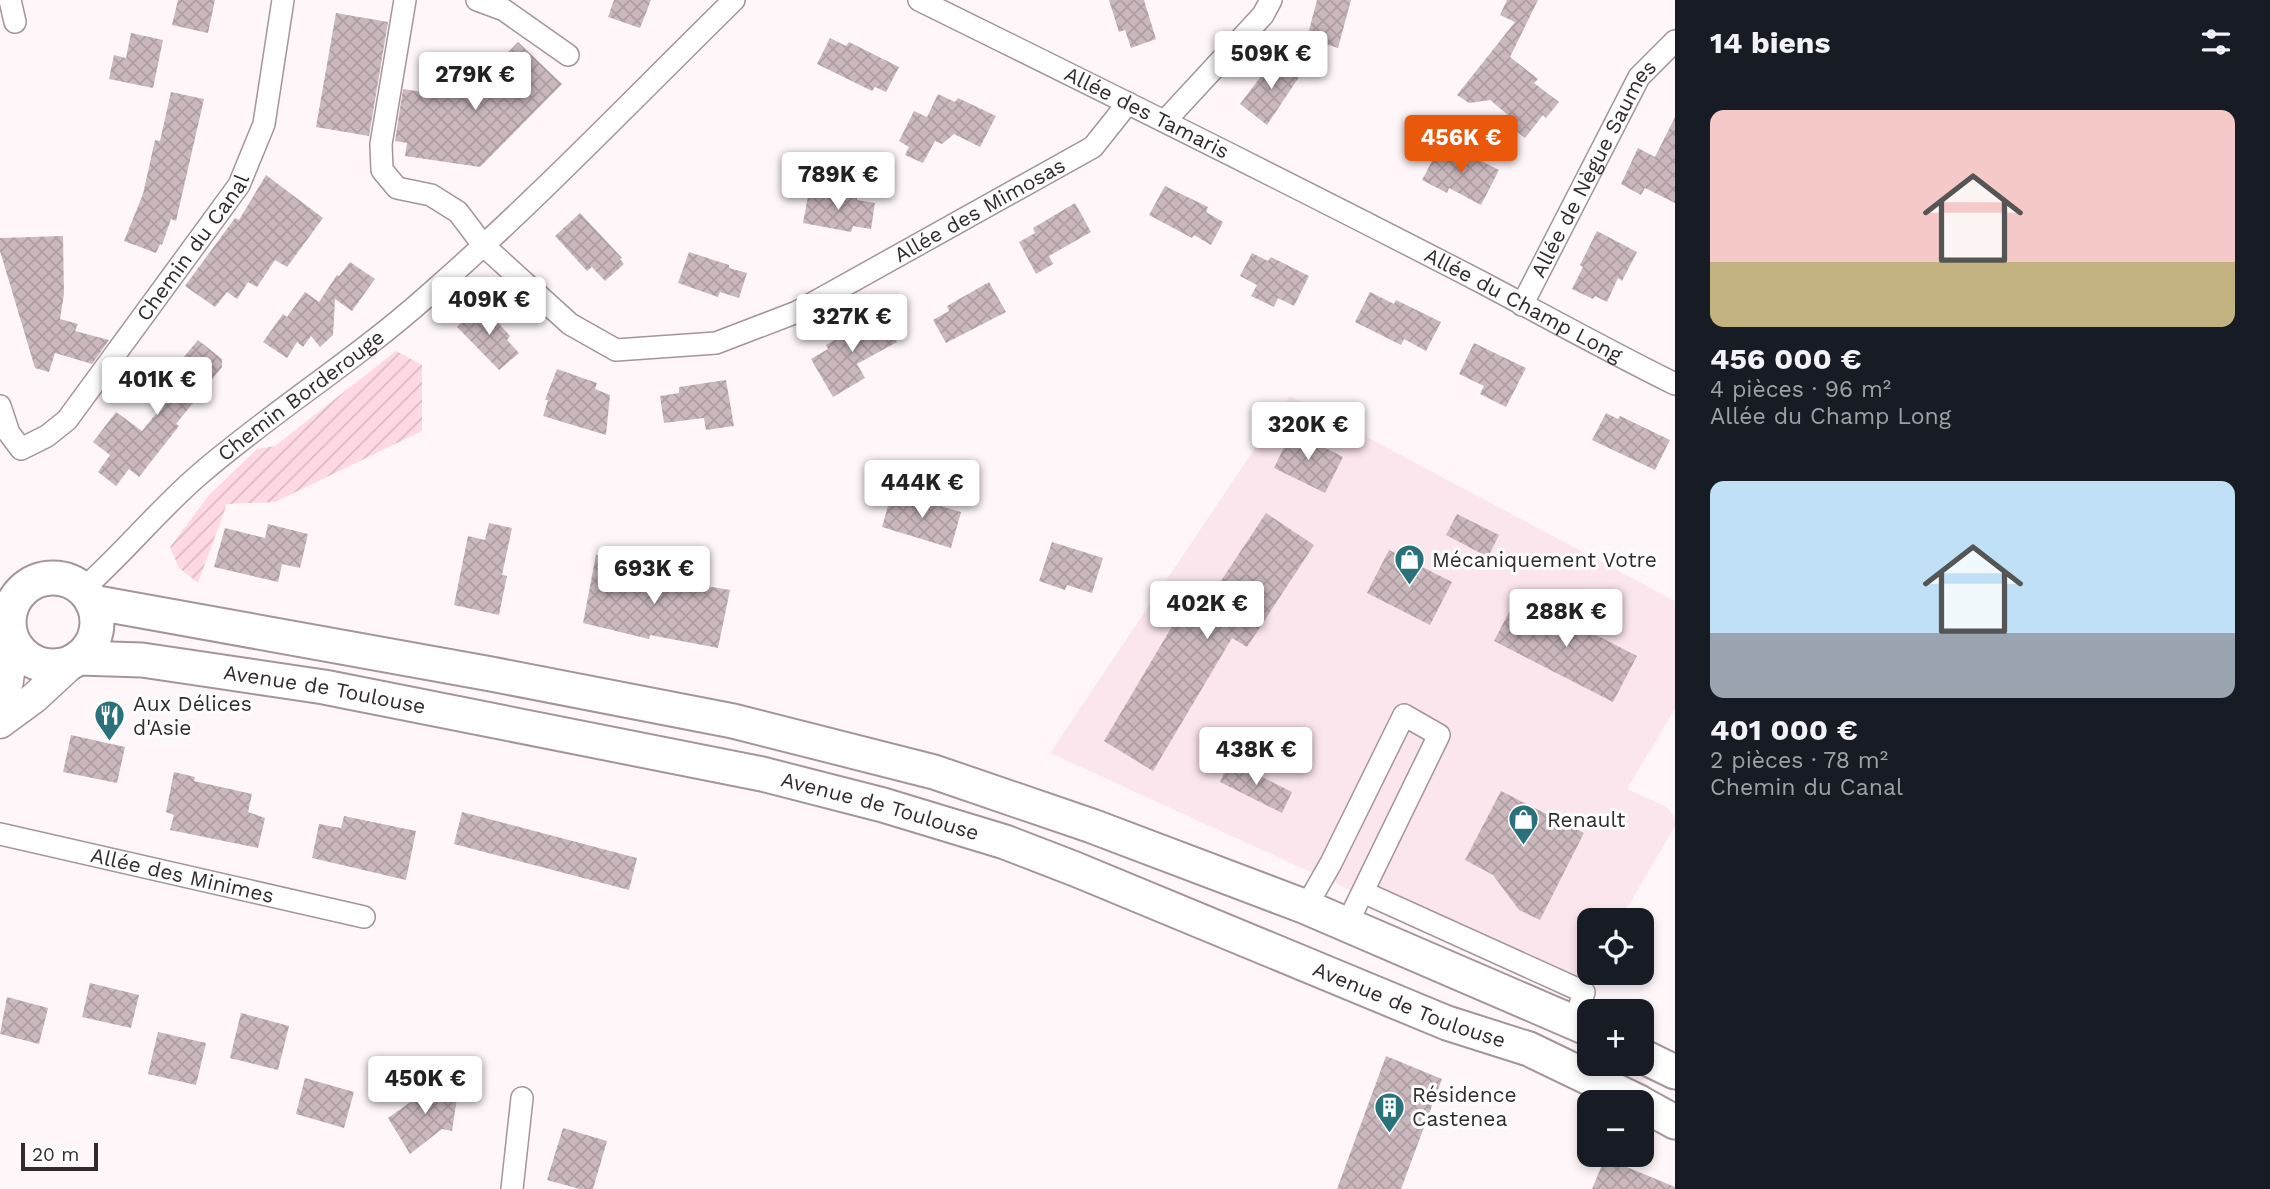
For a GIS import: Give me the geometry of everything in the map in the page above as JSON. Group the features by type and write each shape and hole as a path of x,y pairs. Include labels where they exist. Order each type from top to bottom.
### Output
{"main road":[{"path":"58,578 71,581 88,595 97,615 97,630 87,650 76,660 59,666 40,665 21,653 8,638 10,609 22,590 15,580 58,578"},
{"name":"Avenue de Toulouse","path":"88,595 733,721 934,772 1092,826 1302,916 1346,926 1577,1012"},
{"name":"Avenue de Toulouse","path":"76,660 142,660 324,687 762,774 883,805 1005,842 1334,974 1447,1023 1529,1049 1613,1090"},
{"path":"1241,937 1259,938 1279,934 1302,916"},
{"path":"1302,916 1303,942 1312,955 1334,974"},
{"path":"1654,1062 1675,1072"},
{"name":"Avenue de Toulouse","path":"1654,1111 1675,1122"}],"street":[{"path":"10,0 15,22"},
{"name":"Chemin du Canal","path":"0,406 9,433 22,449 47,436 67,420 239,185 264,124 284,0"},
{"name":"Allée des Mimosas","path":"405,0 381,144 382,170 397,188 431,195 458,212 483,245 570,324 616,350 716,343 797,312 1093,147 1128,103"},
{"path":"477,0 504,10 568,55"},
{"name":"Chemin Borderouge","path":"88,595 148,524 200,474 423,300 734,0"},
{"name":"Allée des Tamaris","path":"919,0 1373,227"},
{"path":"1165,121 1264,15 1272,0"},
{"name":"Allée de Nègue Saumes","path":"1522,305 1639,77 1675,41"},
{"name":"Allée du Champ Long","path":"1373,227 1675,384"},
{"path":"0,704 8,681 8,638"},
{"path":"0,723 34,698 76,660"},
{"path":"1302,916 1404,715 1439,735 1346,926"},
{"name":"Allée des Minimes","path":"0,834 364,917"},
{"path":"1363,892 1577,1011"},
{"path":"512,1189 523,1098"}],"shaded area":[{"path":"396,351 422,365 422,431 275,502 227,504 198,583 179,568 170,547 209,495 257,449 275,446"},
{"path":"1290,396 1675,601 1675,709 1627,789 1667,807 1675,818 1675,826 1626,908 1577,908 1577,985 1588,985 1595,999 1577,999 1577,1004 1409,917 1050,753"}],"building":[{"path":"178,0 215,0 208,33 172,25"},
{"path":"614,0 651,0 640,28 608,17"},
{"path":"1109,0 1144,0 1156,39 1131,48 1125,30 1119,32"},
{"path":"1317,0 1351,0 1338,48 1307,38"},
{"path":"1507,0 1538,0 1510,57 1538,79 1534,83 1559,102 1546,118 1543,115 1525,138 1510,126 1508,115 1490,100 1469,103 1457,95 1515,22 1500,15"},
{"path":"336,13 388,22 369,136 316,127"},
{"path":"131,33 163,40 153,88 109,79 114,55 126,58"},
{"path":"830,38 846,46 849,42 899,67 886,92 875,87 872,91 817,64"},
{"path":"518,42 562,84 480,167 405,156 407,143 395,141 403,89 463,98"},
{"path":"1280,58 1301,74 1267,125 1240,104 1265,71 1268,73"},
{"path":"171,92 204,99 176,221 171,219 162,245 160,244 156,253 124,241 143,194 155,140 160,141"},
{"path":"938,94 955,102 958,98 996,116 980,147 954,134 942,144 935,141 923,163 905,155 909,147 899,141 914,111 927,117"},
{"path":"1675,117 1675,203 1645,188 1641,195 1621,184 1638,148 1655,157"},
{"path":"1440,146 1464,157 1466,153 1499,170 1481,205 1449,188 1447,193 1422,180"},
{"path":"266,175 323,218 287,267 275,260 257,287 248,282 237,299 227,292 215,307 185,286 235,218 239,220"},
{"path":"1165,186 1208,207 1206,212 1223,222 1211,245 1149,215"},
{"path":"809,191 875,203 871,229 853,226 851,232 803,223"},
{"path":"1075,203 1091,232 1049,256 1053,264 1036,274 1019,242 1035,233 1033,228"},
{"path":"580,213 622,258 620,259 624,264 605,281 592,267 587,271 555,236"},
{"path":"1597,231 1637,252 1622,281 1618,278 1607,302 1572,289 1583,267 1580,265"},
{"path":"63,236 64,294 60,319 78,324 75,331 109,340 92,364 55,353 49,372 35,368 0,251 0,238"},
{"path":"689,252 747,273 739,298 720,292 718,297 678,283"},
{"path":"1252,253 1268,261 1271,257 1309,276 1294,306 1278,298 1274,307 1251,296 1257,285 1240,276"},
{"path":"350,262 375,279 352,311 335,299 333,335 320,347 311,336 303,347 297,342 287,358 263,342 283,314 287,317 305,292 319,302 337,275 339,276"},
{"path":"989,282 1006,312 946,343 933,320 949,311 947,306"},
{"path":"1370,292 1394,304 1396,300 1441,322 1426,351 1404,339 1401,345 1355,322"},
{"path":"482,305 510,336 507,340 519,353 499,370 457,327"},
{"path":"881,313 897,342 857,364 865,378 833,397 811,359 828,349 826,345"},
{"path":"198,340 222,359 222,367 176,424 179,426 139,477 129,469 116,486 98,472 110,455 93,442 116,412 142,431 174,391 163,382"},
{"path":"1474,343 1526,368 1506,407 1480,394 1484,386 1459,374"},
{"path":"557,369 597,383 595,389 610,395 606,435 543,416 548,400 545,400"},
{"path":"726,380 734,426 706,430 704,418 664,423 660,396 679,393 679,387"},
{"path":"1606,413 1618,419 1620,416 1670,440 1655,470 1592,440"},
{"path":"1292,431 1343,457 1325,493 1274,468"},
{"path":"892,492 961,512 951,548 882,527"},
{"path":"1266,513 1314,545 1247,647 1232,638 1153,771 1104,741 1183,608 1197,617"},
{"path":"1457,514 1499,535 1488,557 1446,535"},
{"path":"489,523 512,528 502,575 507,576 499,615 454,605 468,536 485,540"},
{"path":"268,524 308,534 300,568 282,564 278,582 214,567 225,528 265,538"},
{"path":"1052,542 1103,558 1092,593 1067,585 1065,590 1039,581"},
{"name":"Mécaniquement Votre","path":"1389,550 1452,582 1430,625 1367,593"},
{"path":"596,555 630,562 627,578 675,587 676,581 730,590 718,648 650,635 649,639 583,623"},
{"path":"1518,595 1637,656 1613,702 1494,641"},
{"path":"71,735 125,747 117,783 63,772"},
{"path":"1230,761 1292,792 1282,813 1220,782"},
{"path":"174,772 195,777 194,781 252,794 248,812 265,818 258,848 170,830 174,815 166,812"},
{"name":"Renault","path":"1501,791 1584,833 1540,920 1519,910 1493,875 1465,860"},
{"path":"462,812 637,858 629,890 454,844"},
{"path":"344,816 416,831 406,880 312,858 319,824 341,828"},
{"path":"90,983 139,995 131,1028 82,1017"},
{"path":"7,997 48,1008 39,1044 0,1034"},
{"path":"241,1013 289,1026 278,1070 230,1058"},
{"path":"158,1032 206,1043 196,1085 148,1074"},
{"name":"Résidence Castenea","path":"1386,1056 1442,1079 1401,1189 1337,1189"},
{"path":"305,1078 354,1092 344,1128 296,1114"},
{"path":"415,1085 458,1091 452,1131 442,1129 410,1154 388,1118 412,1101"},
{"path":"563,1128 607,1141 593,1189 580,1189 547,1180"},
{"path":"1601,1167 1627,1167 1675,1187 1675,1189 1592,1189"}],"place":[{"name":"Mécaniquement Votre","path":"1409,587"},
{"name":"Aux Délices d'Asie","path":"110,743"},
{"name":"Renault","path":"1524,847"},
{"name":"Résidence Castenea","path":"1389,1134"}]}
